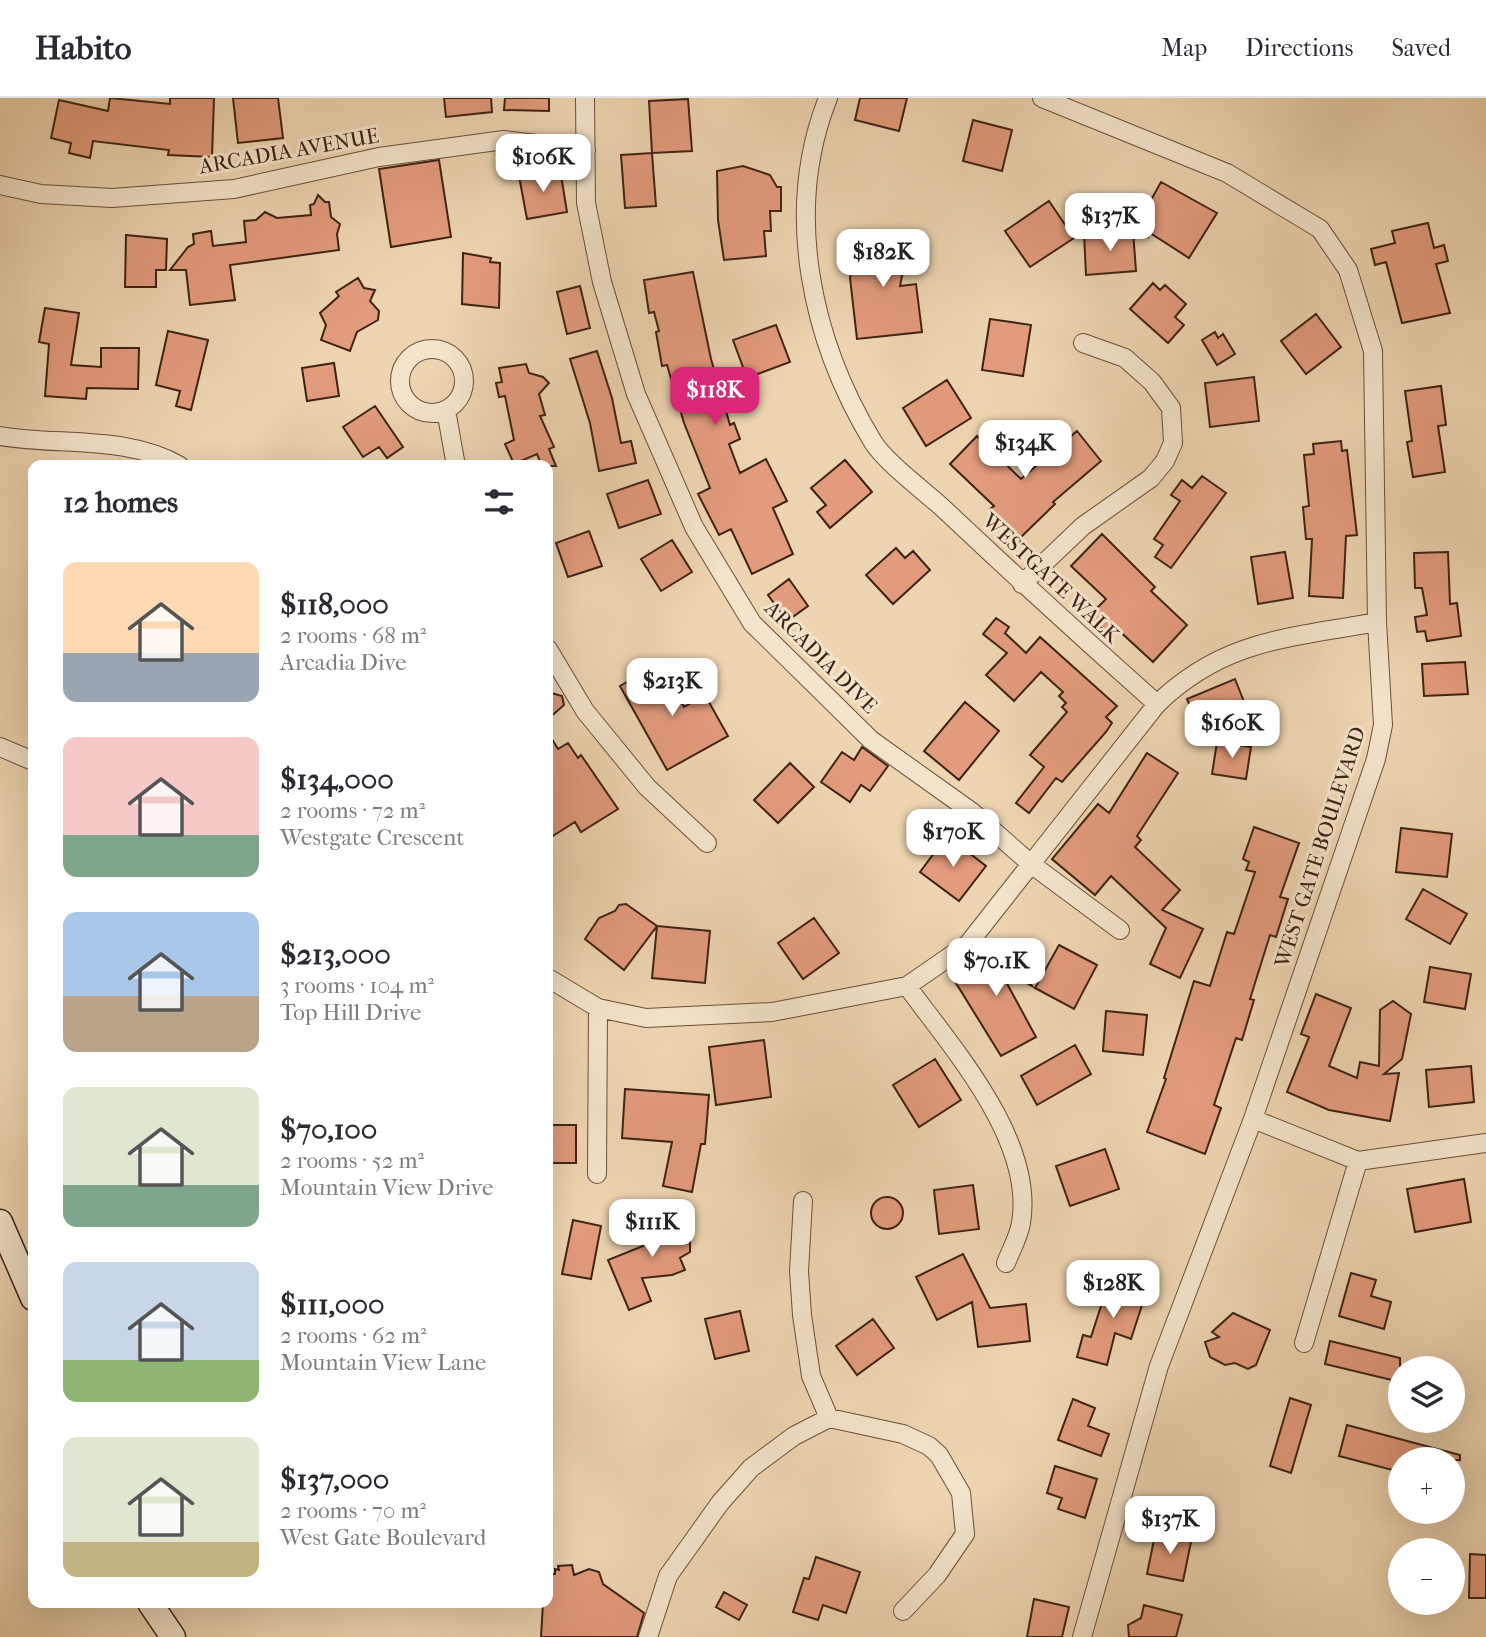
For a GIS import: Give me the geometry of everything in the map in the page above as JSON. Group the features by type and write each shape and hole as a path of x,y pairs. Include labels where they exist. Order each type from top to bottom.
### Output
{"main road":[{"path":"0,1222 28,1286"},
{"path":"153,1608 173,1637"}],"street":[{"name":"ARCADIA DIVE","path":"586,98 586,203 602,282 636,394 694,527 752,623 871,740 972,812 1031,864 1120,930"},
{"name":"WESTGATE WALK","path":"828,98 817,125 803,204 810,285 834,364 874,444 1022,584 1157,704"},
{"name":"WEST GATE BOULEVARD","path":"1042,98 1227,173 1320,229 1348,270 1373,351 1377,622 1383,725 1376,759 1252,1119 1159,1366 1082,1637"},
{"name":"ARCADIA AVENUE","path":"0,185 41,194 112,198 234,188 379,157 504,140 586,150"},
{"path":"1022,584 1083,526 1151,478 1165,461 1174,443 1171,408 1152,382 1125,358 1083,343"},
{"path":"446,410 455,460"},
{"path":"0,436 61,444 129,446 170,460"},
{"path":"553,981 598,1008 646,1018 772,1012 907,986 968,944 1157,704 1177,685 1216,659 1264,642 1377,622"},
{"path":"553,657 585,711 647,787 707,843"},
{"path":"0,747 28,759"},
{"path":"907,986 992,1102 1017,1167 1021,1188 1021,1224 1006,1263"},
{"path":"597,1174 598,1008"},
{"path":"1252,1119 1358,1161 1486,1143"},
{"path":"1304,1343 1358,1161"},
{"path":"803,1202 799,1271 802,1315 811,1377 830,1418"},
{"path":"648,1637 668,1576 720,1503 751,1468 794,1436 830,1418 903,1434 929,1446 939,1455 961,1493 965,1534 937,1574 903,1611"}],"building":[{"path":"110,98 170,104 170,98 214,98 212,157 168,155 169,150 93,141 90,158 69,153 71,143 51,138 59,100 108,111"},
{"path":"233,98 278,98 283,138 238,143"},
{"path":"444,98 491,98 492,112 446,117"},
{"path":"505,98 549,98 549,111 504,110"},
{"path":"860,98 907,98 899,131 855,120"},
{"path":"688,99 692,151 652,153 649,101"},
{"path":"973,120 1012,130 1002,171 963,161"},
{"path":"652,153 656,206 625,208 621,155"},
{"path":"439,160 451,237 391,247 379,169"},
{"path":"743,166 770,175 777,187 781,187 781,211 770,211 771,231 764,231 766,256 724,260 718,220 717,171"},
{"path":"560,169 567,212 527,219 519,176"},
{"path":"1161,182 1217,213 1189,258 1150,233 1148,237 1114,216 1125,197 1146,209"},
{"path":"318,195 325,202 329,202 331,217 340,224 337,234 339,250 230,265 235,300 190,305 186,270 170,270 188,247 194,244 193,234 211,231 213,246 246,242 244,221 256,220 265,212 277,218 311,215 310,205 314,204"},
{"path":"1049,201 1074,238 1030,267 1005,231"},
{"path":"1428,223 1434,248 1444,245 1448,261 1436,264 1450,313 1402,323 1386,262 1375,265 1371,249 1395,243 1392,231"},
{"path":"860,231 909,241 900,286 916,284 922,332 857,339 850,278"},
{"path":"1133,231 1136,271 1086,275 1084,234"},
{"path":"126,235 167,239 166,270 156,270 156,287 125,287"},
{"path":"463,253 491,258 490,262 500,263 499,308 462,304"},
{"path":"693,272 711,359 730,425 734,423 740,439 729,444 740,473 766,459 787,501 773,508 793,554 752,574 731,529 719,535 698,494 710,488 684,423 667,365 662,366 656,332 659,331 654,312 649,313 644,280"},
{"path":"358,278 364,288 375,290 370,301 379,311 378,320 357,332 350,351 321,340 326,325 320,313 339,296 336,292"},
{"path":"1153,283 1160,290 1165,285 1186,304 1175,317 1184,325 1168,343 1130,309"},
{"path":"580,286 590,328 567,334 557,292"},
{"path":"45,308 79,313 71,365 101,367 101,348 139,348 138,389 87,388 86,399 45,396 49,344 39,342"},
{"path":"1316,314 1341,347 1306,374 1281,341"},
{"path":"990,319 1031,325 1023,376 982,370"},
{"path":"776,325 790,362 747,378 733,340"},
{"path":"168,331 208,340 191,410 176,406 180,391 156,385"},
{"path":"1215,332 1218,338 1223,334 1235,354 1217,365 1202,340"},
{"path":"597,351 612,398 621,443 631,441 636,463 599,471 590,423 570,359"},
{"path":"334,363 339,396 307,401 302,368"},
{"path":"526,364 529,373 543,377 549,383 539,394 545,415 540,416 554,447 549,449 556,466 553,466 553,460 540,460 537,454 523,460 512,460 505,444 514,440 505,396 499,397 496,383 502,382 499,368"},
{"path":"1254,377 1259,421 1210,427 1205,383"},
{"path":"947,380 971,418 926,446 903,408"},
{"path":"1441,386 1446,425 1438,426 1445,472 1413,477 1407,442 1412,441 1405,391"},
{"path":"375,406 403,447 387,458 379,447 363,457 343,427"},
{"path":"1077,431 1101,461 1053,502 1055,504 1019,539 990,509 994,506 950,464 977,436 1021,479"},
{"path":"1341,441 1342,451 1347,450 1357,535 1346,536 1343,598 1309,596 1312,539 1306,539 1303,507 1309,506 1304,455 1314,454 1313,444"},
{"path":"845,460 872,492 830,528 817,512 826,505 811,488"},
{"path":"1202,476 1226,493 1171,568 1155,557 1163,545 1154,539 1180,501 1171,495 1182,480 1192,488"},
{"path":"648,480 661,514 619,528 607,494"},
{"path":"589,531 602,566 568,577 556,543"},
{"path":"1102,534 1155,587 1151,591 1187,625 1153,662 1115,627 1108,635 1089,616 1106,599 1071,566"},
{"path":"672,540 692,572 661,591 641,559"},
{"path":"896,548 905,558 913,551 930,570 893,604 866,575"},
{"path":"1285,552 1293,598 1258,604 1251,557"},
{"path":"1448,552 1450,604 1457,603 1461,636 1427,641 1425,631 1417,632 1415,617 1427,615 1422,588 1415,588 1414,553"},
{"path":"789,579 808,606 787,621 768,595"},
{"path":"996,618 1009,627 1005,633 1026,653 1040,637 1117,706 1106,717 1112,723 1106,732 1062,782 1056,778 1029,813 1016,803 1044,767 1030,755 1067,712 1062,707 1066,703 1059,696 1063,692 1041,672 1014,701 986,675 1007,653 983,634"},
{"path":"1465,662 1468,694 1424,696 1422,664"},
{"path":"660,663 684,707 705,695 728,736 667,770 620,686"},
{"path":"1235,679 1250,717 1203,737 1187,699"},
{"path":"553,693 562,696 564,705 553,715"},
{"path":"965,702 999,731 959,780 924,751"},
{"path":"553,741 558,749 568,743 578,758 581,755 618,809 581,832 575,822 553,836"},
{"path":"1217,742 1251,747 1246,779 1212,774"},
{"path":"862,747 888,766 870,791 861,785 850,802 821,782 842,752 854,760"},
{"path":"1147,753 1178,773 1137,836 1141,840 1135,847 1180,890 1162,910 1203,929 1180,978 1150,964 1166,928 1111,876 1095,895 1052,859 1098,804 1109,813"},
{"path":"790,763 814,787 778,823 754,800"},
{"path":"1254,827 1299,843 1280,897 1288,899 1276,937 1270,935 1250,999 1254,1000 1242,1040 1236,1038 1214,1105 1221,1108 1205,1154 1147,1132 1166,1079 1164,1078 1194,981 1210,986 1227,932 1234,934 1255,872 1246,870 1249,862 1243,859"},
{"path":"1401,828 1452,834 1447,877 1396,872"},
{"path":"947,836 986,866 959,901 920,872"},
{"path":"1423,889 1467,914 1450,944 1406,919"},
{"path":"626,904 657,926 624,970 585,939 599,918 615,911 619,905"},
{"path":"814,918 839,953 803,979 778,943"},
{"path":"657,926 710,931 705,983 652,978"},
{"path":"1005,942 1032,986 998,967 1036,1037 1001,1056 951,975"},
{"path":"1059,945 1097,965 1074,1009 1035,988"},
{"path":"1430,967 1471,974 1465,1009 1424,1002"},
{"path":"1316,994 1351,1008 1329,1066 1357,1078 1360,1062 1379,1066 1380,1010 1393,1001 1411,1014 1402,1059 1384,1074 1399,1073 1390,1121 1329,1110 1287,1092 1309,1037 1301,1034"},
{"path":"1106,1011 1147,1015 1143,1055 1103,1051"},
{"path":"764,1040 771,1097 716,1105 709,1047"},
{"path":"1075,1045 1091,1074 1037,1105 1021,1076"},
{"path":"935,1059 961,1100 919,1127 893,1085"},
{"path":"1471,1066 1474,1102 1429,1107 1426,1070"},
{"path":"625,1089 709,1095 705,1144 701,1144 692,1192 663,1186 672,1142 622,1138"},
{"path":"553,1125 576,1125 576,1163 553,1163"},
{"path":"1105,1149 1119,1189 1070,1206 1056,1166"},
{"path":"1464,1179 1471,1222 1415,1232 1407,1189"},
{"path":"973,1185 979,1229 939,1234 934,1190"},
{"path":"887,1197 898,1202 903,1213 898,1224 887,1229 876,1224 871,1213 876,1202"},
{"path":"673,1214 675,1219 682,1217 688,1220 690,1226 690,1252 680,1258 685,1270 672,1275 642,1278 651,1301 629,1310 608,1260 643,1246 649,1229 661,1222 663,1217"},
{"path":"573,1220 601,1226 591,1279 562,1274"},
{"path":"963,1254 990,1308 1026,1304 1030,1341 978,1347 972,1302 937,1320 916,1277"},
{"path":"1351,1273 1376,1280 1371,1296 1391,1302 1384,1329 1339,1316"},
{"path":"1110,1278 1147,1290 1131,1339 1115,1333 1107,1365 1077,1357 1083,1335 1091,1337"},
{"path":"740,1311 749,1351 715,1359 705,1319"},
{"path":"1233,1313 1270,1330 1256,1365 1248,1369 1235,1363 1225,1365 1210,1357 1205,1342 1219,1337 1212,1332"},
{"path":"873,1319 894,1348 857,1375 836,1346"},
{"path":"1330,1341 1392,1356 1388,1356 1388,1379 1325,1364"},
{"path":"1290,1398 1311,1405 1291,1473 1270,1466"},
{"path":"1073,1399 1095,1408 1088,1426 1109,1434 1101,1456 1058,1440"},
{"path":"1347,1425 1430,1447 1388,1447 1388,1469 1339,1456"},
{"path":"1055,1466 1097,1479 1085,1518 1058,1509 1062,1498 1047,1493"},
{"path":"1156,1530 1192,1537 1183,1581 1147,1574"},
{"path":"1470,1554 1486,1555 1486,1598 1469,1598"},
{"path":"816,1557 860,1572 846,1613 823,1605 818,1620 793,1612 804,1578 809,1579"},
{"path":"572,1565 574,1575 589,1569 599,1572 603,1584 644,1613 637,1637 541,1637 543,1608 553,1608 553,1574 555,1569 559,1570 558,1566"},
{"path":"724,1592 747,1605 739,1620 716,1607"},
{"path":"1034,1599 1069,1607 1062,1637 1027,1637"},
{"path":"1144,1605 1182,1615 1176,1637 1129,1637 1128,1625 1141,1618"}]}
